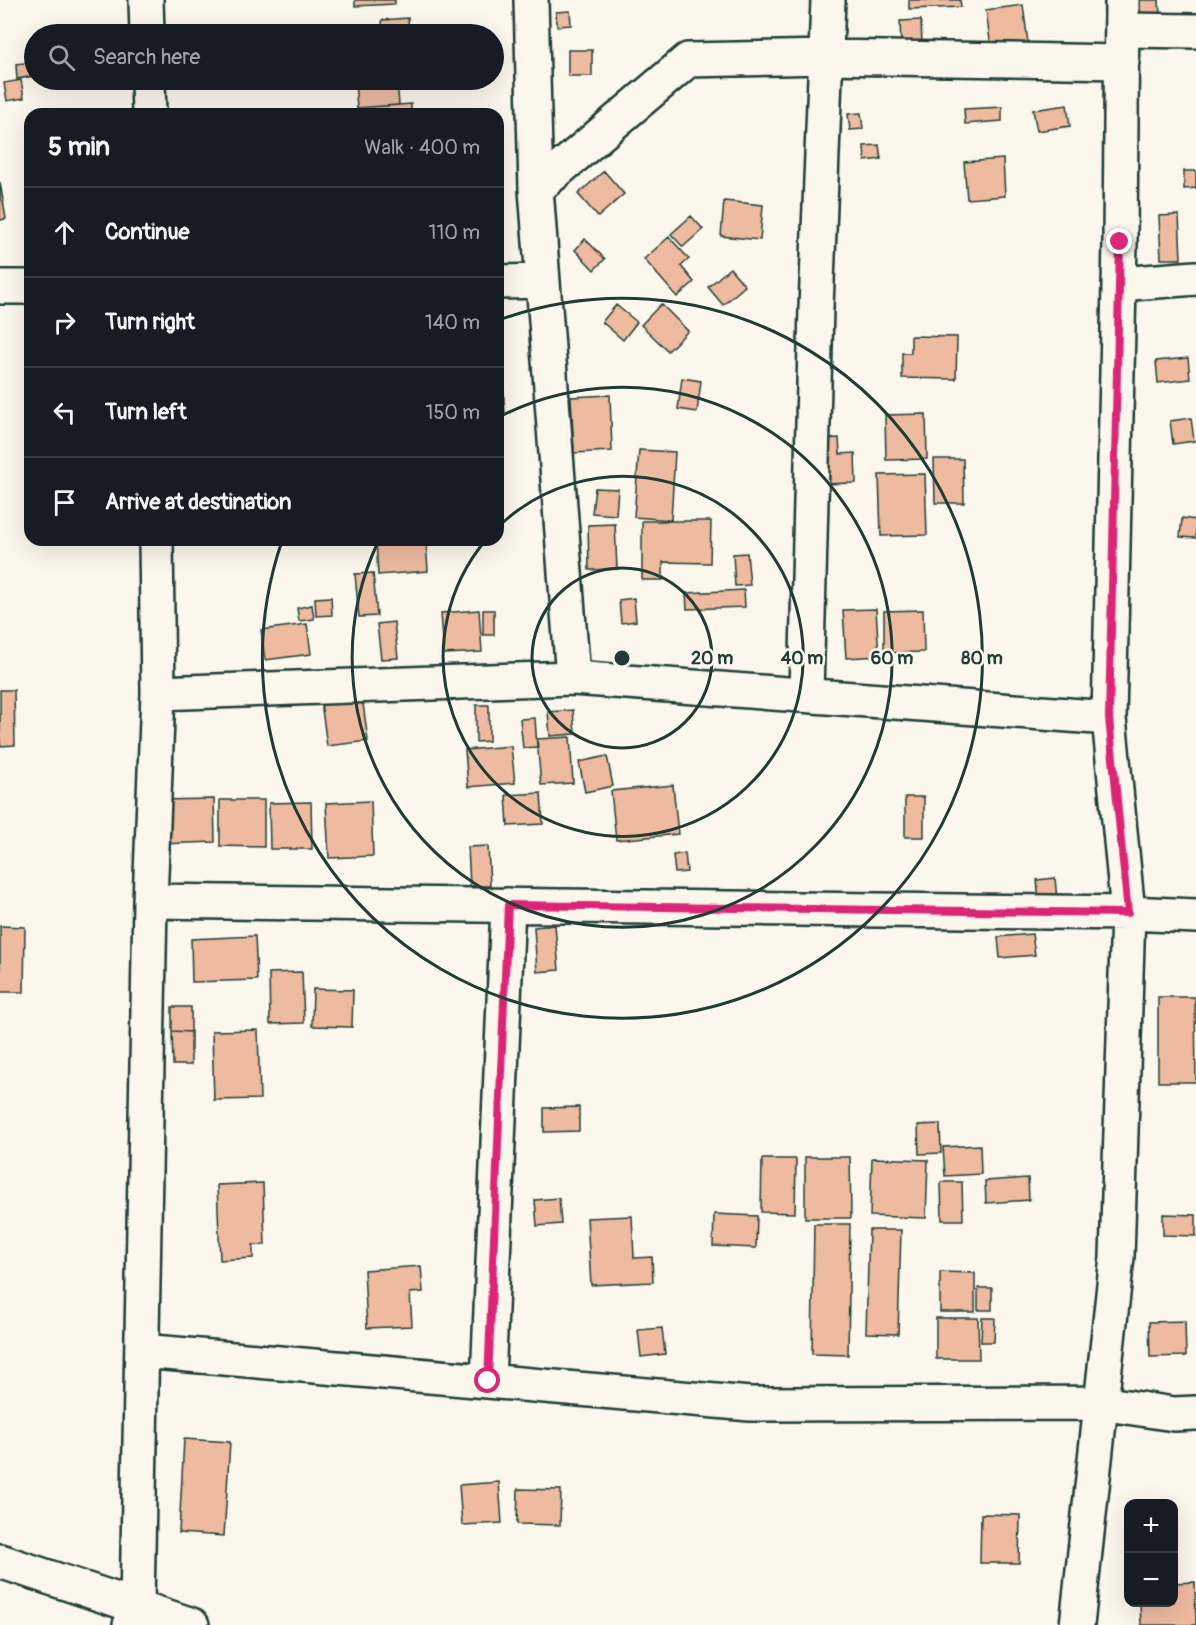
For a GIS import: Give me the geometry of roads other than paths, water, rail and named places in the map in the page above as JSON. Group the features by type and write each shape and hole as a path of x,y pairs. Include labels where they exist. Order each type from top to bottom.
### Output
{"street":[{"path":"146,0 147,24"},
{"path":"531,0 536,189 573,678"},
{"path":"806,694 816,308 828,0"},
{"path":"1077,1625 1117,1257 1128,913 1109,718 1123,15 1196,31"},
{"path":"536,189 688,60 827,57 1122,62"},
{"path":"148,90 149,108"},
{"path":"1119,284 1196,278"},
{"path":"504,282 543,281"},
{"path":"0,287 24,287"},
{"path":"133,1615 142,1351 150,901 158,693 156,546"},
{"path":"158,693 573,678 1109,718"},
{"path":"150,901 1128,913 1196,916"},
{"path":"488,1381 508,905"},
{"path":"142,1351 750,1404 1100,1403 1174,1414 1196,1413"},
{"path":"0,1561 133,1615 192,1625"}]}
